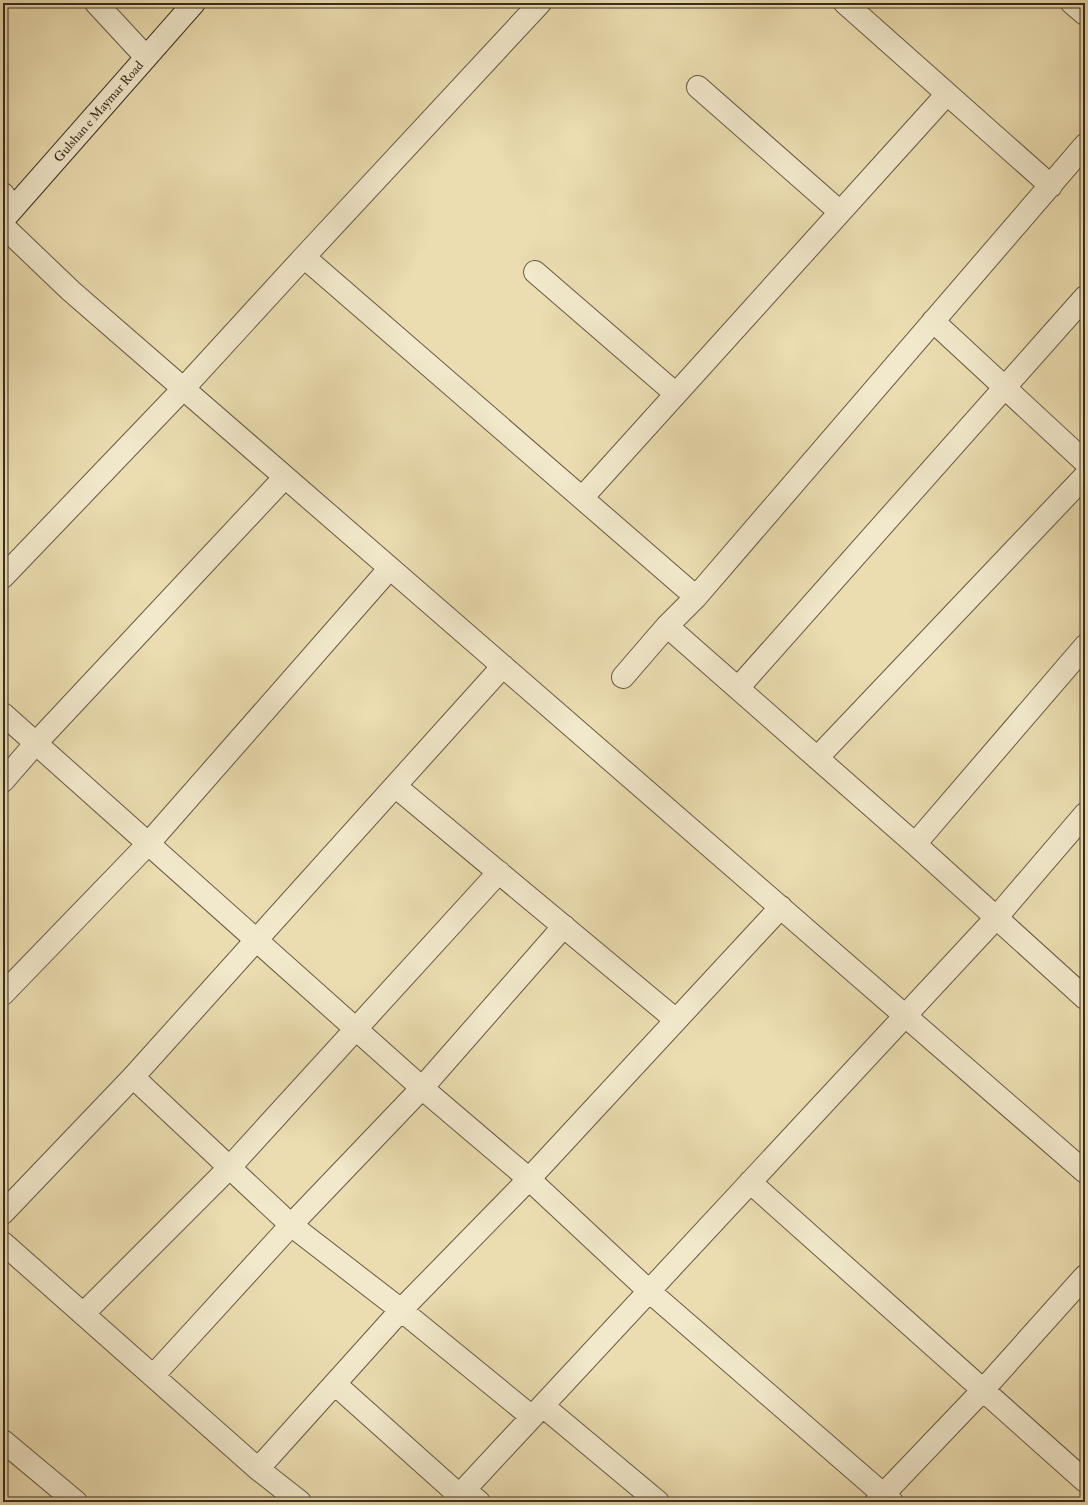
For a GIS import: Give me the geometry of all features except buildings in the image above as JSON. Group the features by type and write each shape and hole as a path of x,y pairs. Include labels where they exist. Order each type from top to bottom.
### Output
{"street":[{"path":"96,3 146,57"},
{"name":"Gulshan e Maymar Road","path":"6,212 194,3"},
{"path":"3,577 183,389 540,3"},
{"path":"845,3 1051,186"},
{"path":"1072,3 1085,14"},
{"path":"698,87 840,212"},
{"path":"582,498 947,94"},
{"path":"623,677 667,626 696,598 1085,145"},
{"path":"6,212 71,291 1085,1172"},
{"path":"304,257 696,598"},
{"path":"535,272 676,394"},
{"path":"738,688 1084,301"},
{"path":"933,322 1085,462"},
{"path":"817,758 1085,476"},
{"path":"3,781 285,477"},
{"path":"3,994 148,844 390,568"},
{"path":"667,626 916,844 1085,998"},
{"path":"916,844 1085,646"},
{"path":"3,1213 133,1077 502,666"},
{"path":"3,714 422,1088 529,1179 649,1291 884,1499 983,1390 1082,1285"},
{"path":"395,786 676,1020"},
{"path":"335,1384 464,1497 537,1411 996,918 1085,814"},
{"path":"83,1314 230,1167 500,872"},
{"path":"258,1469 401,1310 529,1179 781,907"},
{"path":"153,1376 291,1226 422,1088 564,926"},
{"path":"133,1077 291,1226 658,1502"},
{"path":"750,1182 1085,1481"},
{"path":"3,1243 258,1469 300,1502"},
{"path":"3,1441 70,1500"}]}
